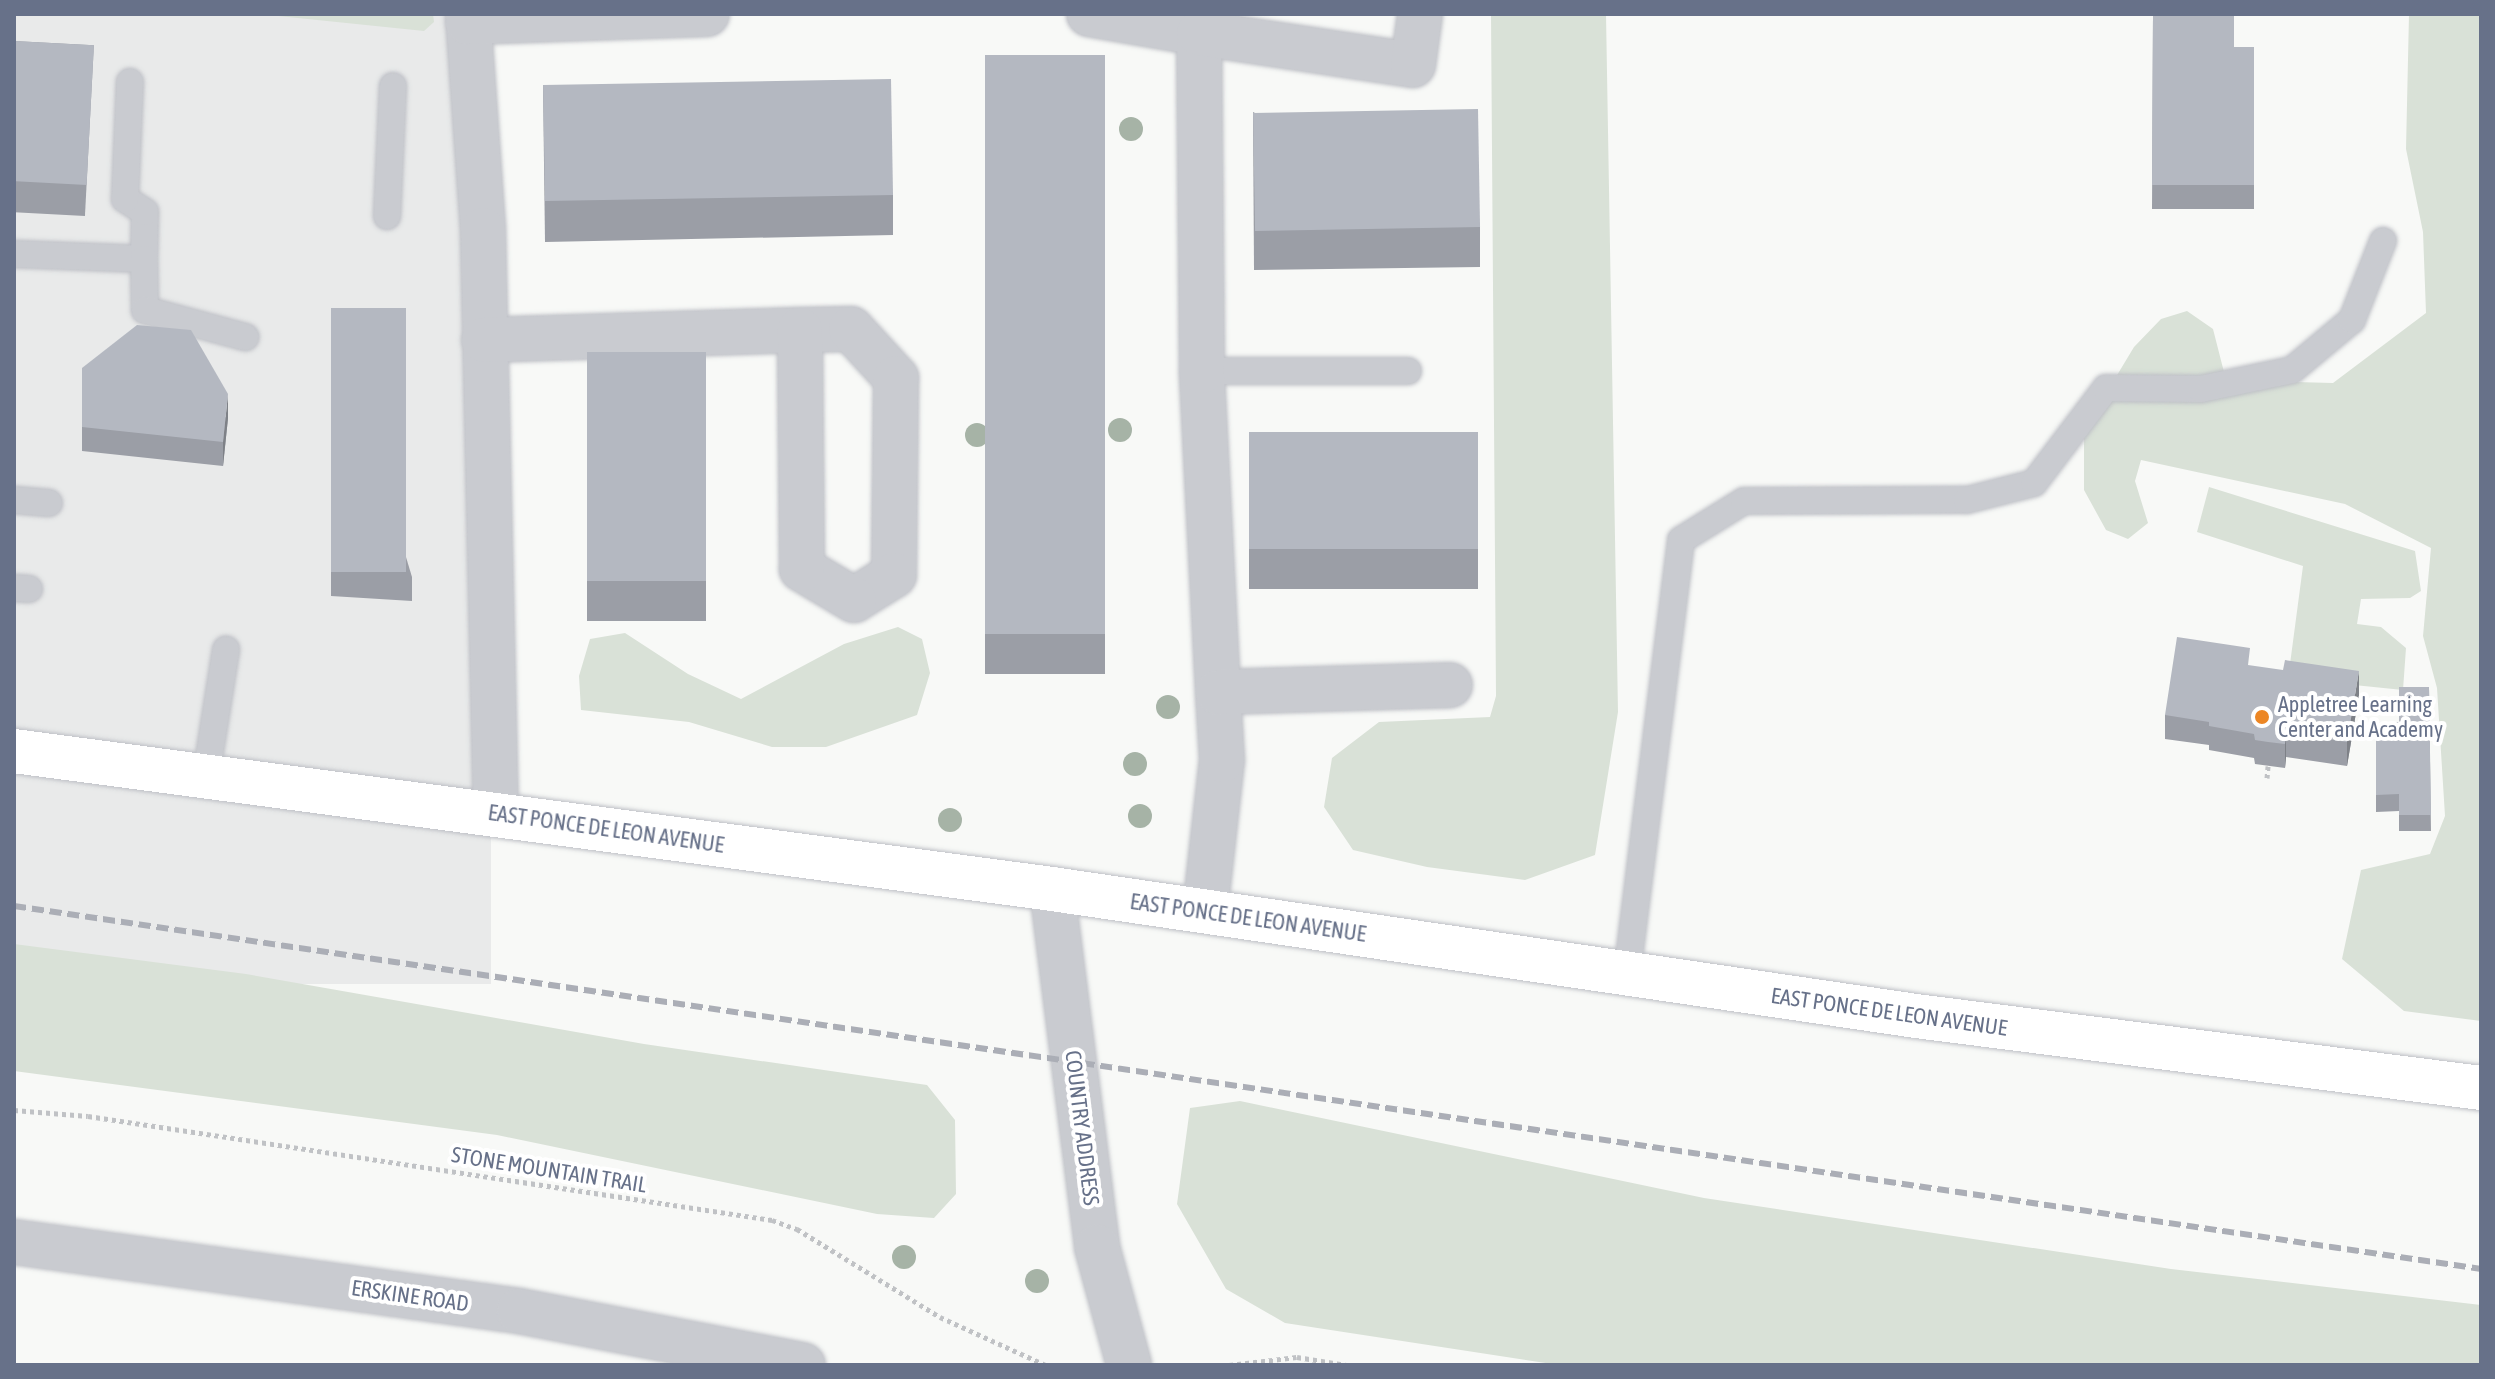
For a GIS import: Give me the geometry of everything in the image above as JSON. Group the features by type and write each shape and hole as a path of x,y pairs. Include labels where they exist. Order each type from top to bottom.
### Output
{"main road":[{"name":"EAST PONCE DE LEON AVENUE","path":"14,751 1052,889 1627,974 2481,1088"}],"street":[{"path":"496,815 484,340 468,18 707,14"},
{"path":"1089,14 1413,65 1420,14"},
{"path":"1199,33 1202,371 1222,760 1205,911"},
{"path":"484,340 800,330 851,329 896,378 894,575 854,600 802,569 800,330"},
{"path":"1218,692 1450,685"},
{"name":"COUNTRY ADDRESS","path":"1052,889 1097,1247 1129,1365"},
{"name":"ERSKINE ROAD","path":"14,1242 519,1311 803,1365"}],"lane":[{"path":"130,82 125,199 145,212 145,310 245,337"},
{"path":"387,216 393,86"},
{"path":"1627,974 1681,540 1744,501 1967,500 2034,483 2106,388 2201,389 2292,370 2352,320 2383,241"},
{"path":"14,254 144,259"},
{"path":"1202,371 1408,371"},
{"path":"14,500 49,503"},
{"path":"206,776 226,650"}],"path":[{"path":"2267,778 2268,766"},
{"name":"STONE MOUNTAIN TRAIL","path":"14,1110 88,1116 772,1220 797,1229 940,1317 1046,1365"},
{"path":"1229,1365 1297,1357 1346,1365"}],"shaded area":[{"path":"14,14 491,14 491,984 14,984"},
{"path":"259,14 433,14 434,22 424,31"},
{"path":"1491,14 1606,14 1618,712 1595,855 1525,880 1427,867 1353,850 1324,807 1332,758 1379,722 1490,717 1496,696"},
{"path":"2409,14 2481,14 2481,1021 2404,1011 2342,959 2361,870 2430,854 2445,816 2437,688 2423,636 2431,548 2345,504 2141,460 2135,481 2148,523 2128,539 2106,530 2084,490 2084,430 2134,347 2161,319 2187,311 2213,329 2226,380 2333,383 2426,313 2423,232 2406,149"},
{"path":"2209,487 2415,551 2421,591 2410,598 2361,599 2357,624 2381,627 2406,648 2403,690 2354,685 2290,664 2303,566 2197,532"},
{"path":"898,627 922,639 930,673 917,715 826,747 772,747 689,722 581,710 579,676 590,639 625,633 688,674 741,699 844,644"},
{"path":"14,944 246,974 644,1044 927,1085 955,1120 956,1194 934,1218 877,1214 497,1135 14,1071"},
{"path":"1240,1101 1704,1198 2171,1269 2481,1305 2481,1365 1559,1365 1285,1323 1226,1289 1177,1204 1190,1108"}],"building":[{"path":"2153,14 2234,14 2234,47 2254,47 2254,185 2152,185"},
{"path":"14,41 94,45 87,185 14,181"},
{"path":"985,55 1105,55 1105,634 985,634"},
{"path":"891,79 893,195 545,201 543,85"},
{"path":"1478,109 1480,227 1255,231 1253,113"},
{"path":"331,308 406,308 406,572 331,572"},
{"path":"137,325 191,330 228,394 223,442 82,427 82,368"},
{"path":"587,352 706,352 706,581 587,581"},
{"path":"1249,432 1478,432 1478,549 1249,549"},
{"name":"Appletree Learning Center and Academy","path":"2177,637 2250,648 2248,665 2283,670 2285,660 2359,671 2347,742 2286,733 2285,744 2268,742 2255,740 2254,734 2209,726 2209,722 2165,715"},
{"path":"2399,687 2429,687 2431,815 2399,815 2399,794 2376,795 2376,723 2399,722"}],"railway":[{"path":"14,906 2481,1269"}],"place":[{"name":"Appletree Learning Center and Academy","path":"2262,717"}]}
